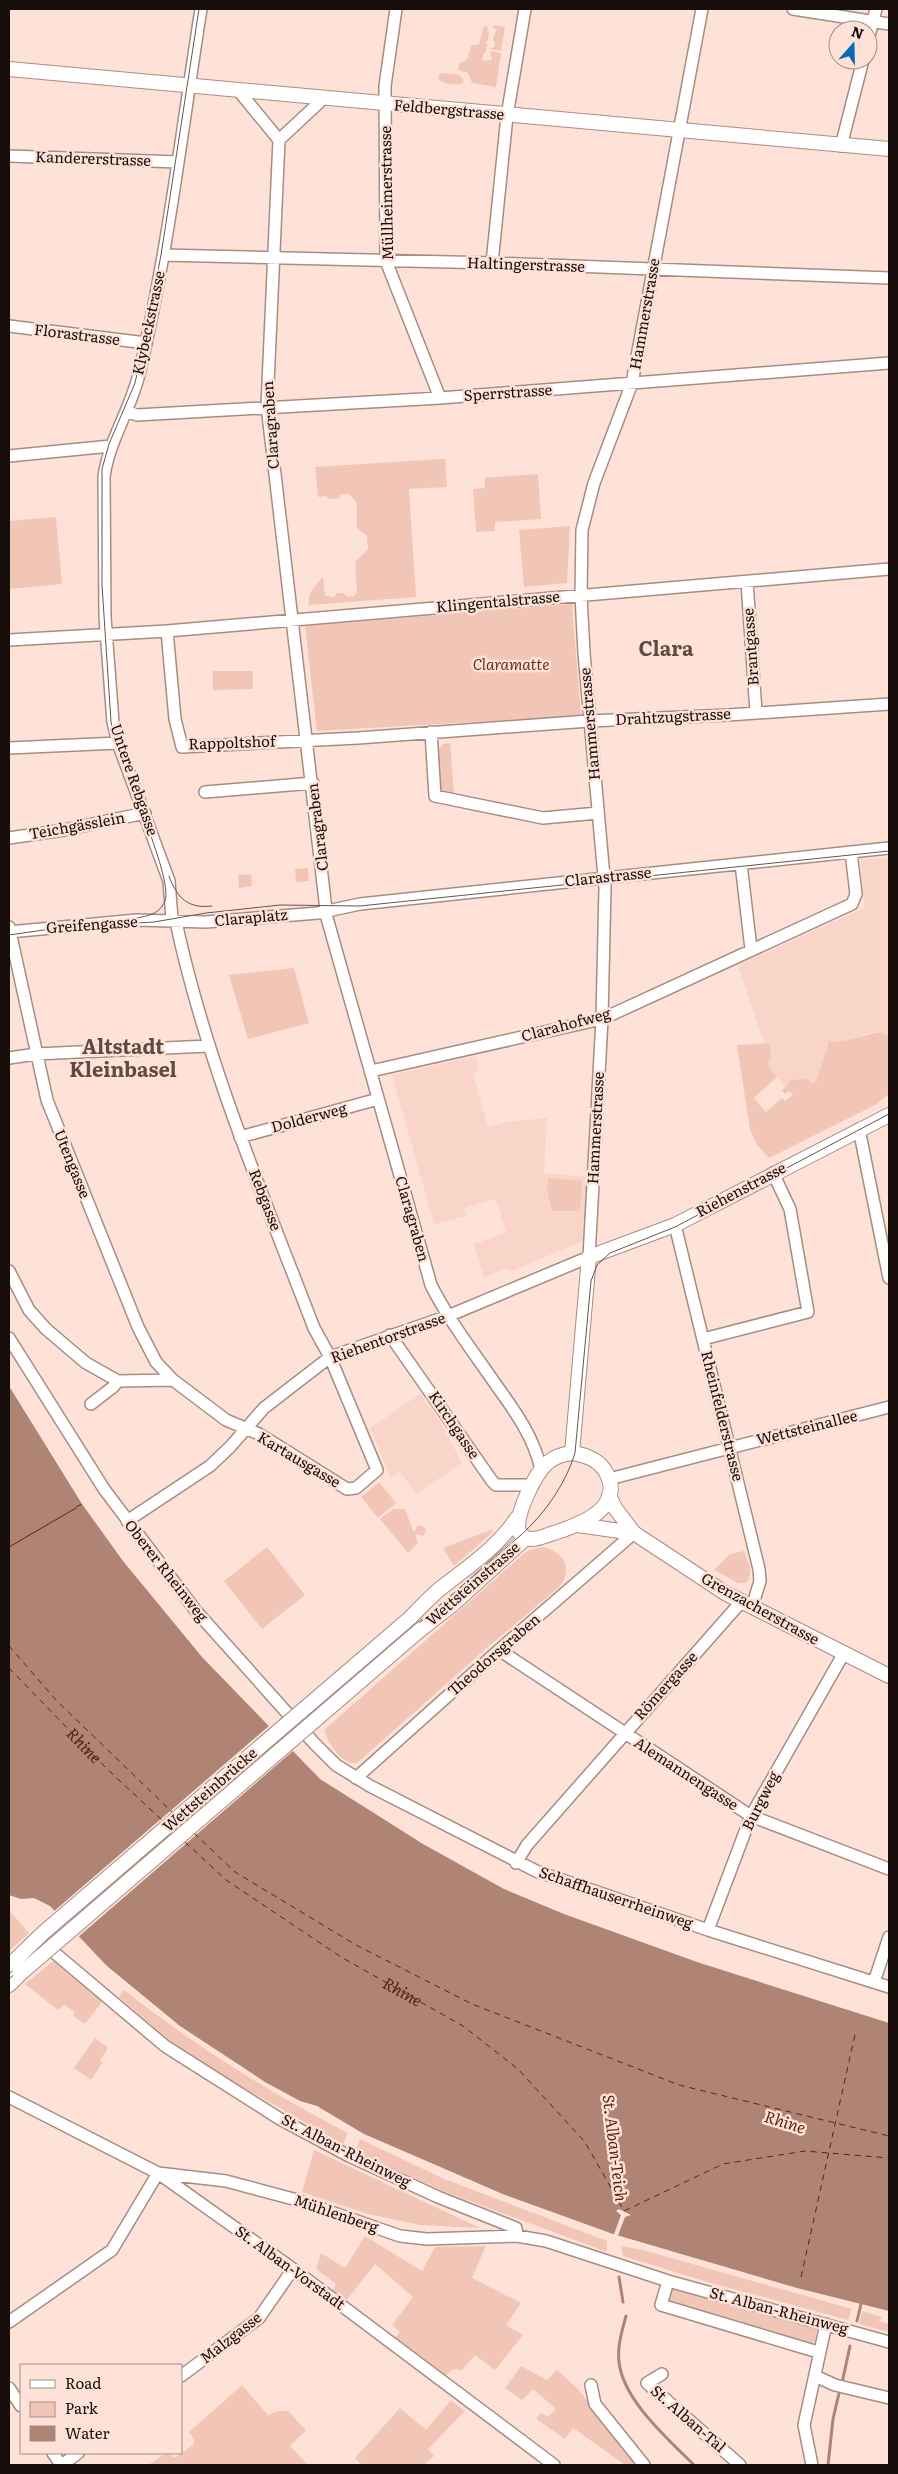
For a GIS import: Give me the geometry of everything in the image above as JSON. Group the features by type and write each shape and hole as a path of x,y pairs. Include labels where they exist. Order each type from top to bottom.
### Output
{"main road":[{"name":"Feldbergstrasse","path":"9,69 507,116 889,149"},
{"name":"Riehenstrasse","path":"589,1257 675,1225 889,1115"},
{"name":"Hammerstrasse","path":"572,1453 589,1257"},
{"path":"572,1453 596,1460 604,1469 609,1479 609,1495 605,1505 597,1514 578,1525 535,1539 526,1538 519,1532 517,1518 541,1470 555,1458 572,1453"},
{"name":"Grenzacherstrasse","path":"609,1495 615,1508 634,1534 746,1605 889,1676"},
{"name":"Wettsteinstrasse","path":"410,1618 440,1589 470,1568 501,1539 517,1518"},
{"name":"Grenzacherstrasse","path":"578,1525 634,1534"},
{"name":"Wettsteinstrasse","path":"420,1630 451,1606 526,1538"},
{"name":"Wettsteinbrücke","path":"10,1964 43,1933 410,1618"},
{"name":"Wettsteinbrücke","path":"9,1985 420,1630"}],"street":[{"name":"Klybeckstrasse","path":"106,635 104,477 110,446 136,384 146,343 164,255 201,9"},
{"name":"Müllheimerstrasse","path":"396,9 384,86 386,261 440,398"},
{"path":"492,263 507,116 525,9"},
{"name":"Hammerstrasse","path":"589,1257 602,1019 604,877 589,720 580,596 582,530 594,484 632,384 702,9"},
{"path":"793,9 860,20"},
{"path":"841,146 860,70"},
{"path":"238,90 246,103 279,140 324,98"},
{"name":"Claragraben","path":"279,140 267,406 327,911 431,1285 448,1316 527,1428 536,1448 541,1470"},
{"name":"Kandererstrasse","path":"9,156 178,162"},
{"name":"Haltingerstrasse","path":"164,255 492,263 889,278"},
{"name":"Florastrasse","path":"9,326 146,343"},
{"name":"Sperrstrasse","path":"126,411 137,415 267,406 440,398 889,363"},
{"path":"9,456 110,446"},
{"name":"Klingentalstrasse","path":"9,640 167,631 889,569"},
{"name":"Brantgasse","path":"746,582 756,712"},
{"name":"Rappoltshof","path":"167,631 175,719 182,747 308,741"},
{"name":"Untere Rebgasse","path":"106,635 111,709 118,743 145,813 168,881 172,919 176,922"},
{"name":"Drahtzugstrasse","path":"308,741 589,720 699,717 889,704"},
{"path":"431,732 435,796 542,818 598,813"},
{"path":"9,748 118,743"},
{"path":"205,792 313,783"},
{"name":"Teichgässlein","path":"9,838 64,830 145,813"},
{"name":"Clarastrasse","path":"327,911 352,906 604,877 889,848"},
{"name":"Clarahofweg","path":"371,1071 602,1019 852,904 856,894 851,852"},
{"path":"741,864 751,949"},
{"name":"Claraplatz","path":"176,922 206,922 327,911"},
{"name":"Greifengasse","path":"9,930 138,920 176,922"},
{"name":"Rebgasse","path":"176,922 208,1046 240,1137 314,1328 330,1357 378,1470"},
{"name":"Utengasse","path":"9,930 46,1100 138,1327 156,1362 173,1380 226,1420 244,1429"},
{"path":"9,1058 36,1054 208,1046"},
{"name":"Dolderweg","path":"240,1137 378,1099"},
{"path":"860,1129 889,1278"},
{"path":"703,1339 808,1312 790,1209 773,1173"},
{"name":"Rheinfelderstrasse","path":"675,1225 760,1568 760,1581 746,1605"},
{"name":"Riehentorstrasse","path":"127,1521 210,1466 230,1447 264,1408 330,1357 448,1316 589,1257"},
{"path":"9,1271 29,1310 46,1329 86,1363 118,1381 173,1380"},
{"name":"Kirchgasse","path":"390,1335 492,1482 496,1485 533,1485"},
{"name":"Oberer Rheinweg","path":"9,1338 92,1470 127,1521 196,1611 336,1765 356,1778"},
{"path":"91,1404 118,1381"},
{"name":"Wettsteinallee","path":"609,1479 889,1407"},
{"name":"Kartausgasse","path":"244,1429 259,1434 347,1489 356,1488 378,1470"},
{"name":"Theodorsgraben","path":"356,1778 499,1650 634,1534"},
{"name":"Römergasse","path":"516,1863 527,1845 624,1733 746,1605"},
{"name":"Alemannengasse","path":"499,1650 751,1816 889,1869"},
{"name":"Burgweg","path":"708,1930 751,1816 844,1653"},
{"name":"Schaffhauserrheinweg","path":"356,1778 516,1863 708,1930 889,1987"},
{"path":"874,1982 889,1937"},
{"name":"St. Alban-Rheinweg","path":"56,1954 165,2046 238,2094 349,2156 438,2197 516,2228 517,2236 546,2241 668,2281 889,2342"},
{"name":"St. Alban-Vorstadt","path":"9,2097 158,2173 293,2270 554,2465"},
{"path":"9,2322 112,2250 158,2173"},
{"name":"Mühlenberg","path":"158,2173 226,2181 297,2200 400,2236 427,2239 517,2236"},
{"name":"Malzgasse","path":"182,2375 259,2318 293,2270"},
{"name":"St. Alban-Rheinweg","path":"668,2281 661,2305 818,2352"},
{"path":"812,2465 804,2425 816,2376 818,2352 826,2324"},
{"name":"St. Alban-Tal","path":"662,2374 647,2383 740,2465"},
{"path":"816,2376 841,2386 889,2398"},
{"path":"591,2385 595,2404 644,2465"},
{"path":"9,2388 20,2404"},
{"path":"54,2454 62,2465 77,2454"}],"shaded area":[{"path":"889,858 889,1035 883,1035 883,1032 868,1033 849,1041 829,1041 816,1082 811,1084 808,1080 790,1080 784,1085 771,1070 768,1061 771,1060 770,1043 764,1043 738,965 864,908 861,859"},
{"path":"476,1056 479,1071 473,1074 488,1127 506,1122 547,1118 544,1173 588,1177 583,1241 509,1272 507,1268 484,1278 474,1244 506,1233 496,1199 464,1208 466,1216 434,1224 392,1075"},
{"path":"420,1394 442,1425 462,1463 416,1494 400,1472 391,1478 370,1428"}],"green space":[{"path":"494,25 505,27 501,51 490,49 494,47 495,41 492,41 497,29 493,28"},
{"path":"484,26 488,27 487,31 489,31 488,41 485,41 487,45 485,54 483,53 483,61 492,60 490,51 501,53 496,87 472,83 468,73 458,70 459,63 467,60 471,46 479,44"},
{"path":"440,73 459,75 464,80 462,84 445,83 438,78"},
{"path":"445,459 447,487 409,489 416,597 309,605 310,593 323,577 325,596 334,597 337,593 343,593 347,597 354,596 357,592 355,562 368,549 367,536 357,528 357,504 350,494 341,494 340,498 318,497 315,467"},
{"path":"538,474 541,519 495,522 495,531 476,532 473,489 485,488 485,478"},
{"path":"56,517 62,584 9,589 9,521"},
{"path":"570,526 567,583 524,587 519,530"},
{"name":"Claramatte","path":"572,604 581,716 317,731 305,626"},
{"path":"213,671 253,671 253,689 213,690"},
{"path":"450,743 454,795 443,792 441,788 437,753 443,744"},
{"path":"308,868 309,881 296,882 295,869"},
{"path":"251,874 252,886 239,888 238,875"},
{"path":"294,968 309,1023 248,1039 229,975"},
{"path":"883,1032 884,1035 889,1035 889,1094 875,1105 769,1158 757,1145 750,1130 737,1045 770,1043 771,1060 768,1061 771,1070 777,1077 754,1098 766,1112 782,1098 785,1101 793,1095 789,1091 785,1094 782,1091 790,1080 808,1079 811,1084 816,1082 829,1041 850,1040"},
{"path":"548,1178 582,1181 580,1211 552,1211 547,1190"},
{"path":"379,1482 396,1503 378,1518 361,1497"},
{"path":"393,1509 405,1509 414,1533 417,1526 421,1525 426,1530 423,1536 415,1534 418,1543 408,1553 380,1519"},
{"path":"493,1529 493,1532 454,1566 443,1548"},
{"path":"267,1547 305,1595 262,1629 224,1581"},
{"path":"543,1547 557,1553 565,1563 566,1575 558,1588 489,1646 357,1763 351,1763 341,1757 332,1747 324,1730 527,1551"},
{"path":"744,1551 750,1572 746,1583 738,1583 714,1570 730,1554"},
{"path":"9,1910 29,1933 9,1951"},
{"path":"57,1958 104,1999 85,2024 73,2016 75,2012 64,2005 58,2010 25,1984"},
{"path":"124,1990 177,2030 232,2067 348,2133 343,2144 237,2084 170,2041 119,1997"},
{"path":"95,2038 108,2048 100,2060 103,2062 91,2080 74,2068"},
{"path":"360,2139 442,2178 607,2241 607,2252 443,2191 355,2151"},
{"path":"314,2150 480,2228 420,2225 368,2214 302,2192"},
{"path":"365,2236 422,2271 435,2247 486,2246 472,2278 521,2303 506,2325 523,2335 495,2370 475,2355 462,2370 452,2369 445,2377 392,2341 400,2332 392,2325 413,2297 375,2264 345,2302 331,2293 336,2284 316,2269 321,2253 345,2268"},
{"path":"621,2246 643,2250 852,2309 848,2320 711,2283 623,2256"},
{"path":"672,2288 817,2329 815,2341 810,2344 667,2304"},
{"path":"862,2311 882,2317 879,2321 889,2324 889,2332 859,2324"},
{"path":"521,2366 547,2380 557,2370 577,2388 640,2465 625,2465 573,2428 565,2439 536,2419 541,2413 548,2417 556,2409 533,2389 522,2400 505,2388"},
{"path":"242,2385 268,2415 278,2411 288,2411 306,2430 290,2446 308,2465 148,2465 164,2454 175,2458 182,2454 194,2444 194,2439 189,2432"},
{"path":"451,2400 465,2411 428,2449 434,2456 424,2465 362,2465 355,2458 400,2408 426,2430"}],"water":[{"name":"Rhine","path":"9,1386 82,1504 123,1561 202,1657 320,1779 423,1844 504,1889 564,1914 697,1962 889,2023 889,2311 797,2288 613,2234 505,2195 364,2134 317,2106 300,2101 265,2082 180,2026 107,1966 50,1906 34,1898 21,1899 9,1895"}],"pier":[{"path":"270,1725 294,1750 77,1938 53,1912"},
{"path":"619,2209 631,2215 625,2217 617,2238 613,2237 621,2215 616,2211"}],"waterway":[{"name":"St. Alban-Teich","path":"619,2277 623,2302"},
{"name":"St. Alban-Teich","path":"857,2321 862,2300"},
{"name":"St. Alban-Teich","path":"626,2316 619,2351 622,2376 648,2418 694,2465"},
{"name":"St. Alban-Teich","path":"842,2383 850,2346"},
{"name":"St. Alban-Teich","path":"828,2465 833,2419 840,2389"}],"ferry route":[{"path":"76,1507 82,1504"},
{"path":"9,1547 76,1508 9,1547"},
{"path":"9,1646 56,1700 173,1813"},
{"path":"9,1668 105,1767 164,1822"},
{"path":"194,1833 235,1872 356,1945 472,2004 679,2085 889,2136"},
{"path":"185,1842 226,1880 341,1957 463,2026 518,2069 585,2142 624,2211 723,2164 805,2151 889,2158"},
{"path":"801,2277 856,2030"}],"tram line":[{"path":"129,919 150,915 159,910 165,901 166,888 153,843 115,739 111,722 102,585 102,469 109,444 135,383 144,343 161,255 199,9"},
{"path":"9,935 65,927 154,922 206,913 280,905 360,906 889,851"},
{"path":"169,876 172,884 184,900 196,906 212,906"},
{"path":"9,1979 521,1535 546,1508 566,1476 575,1453 591,1281 597,1265 610,1253 675,1227 889,1114"}],"district":[{"name":"Clara","path":"666,649"},
{"name":"Altstadt Kleinbasel","path":"123,1058"}]}
